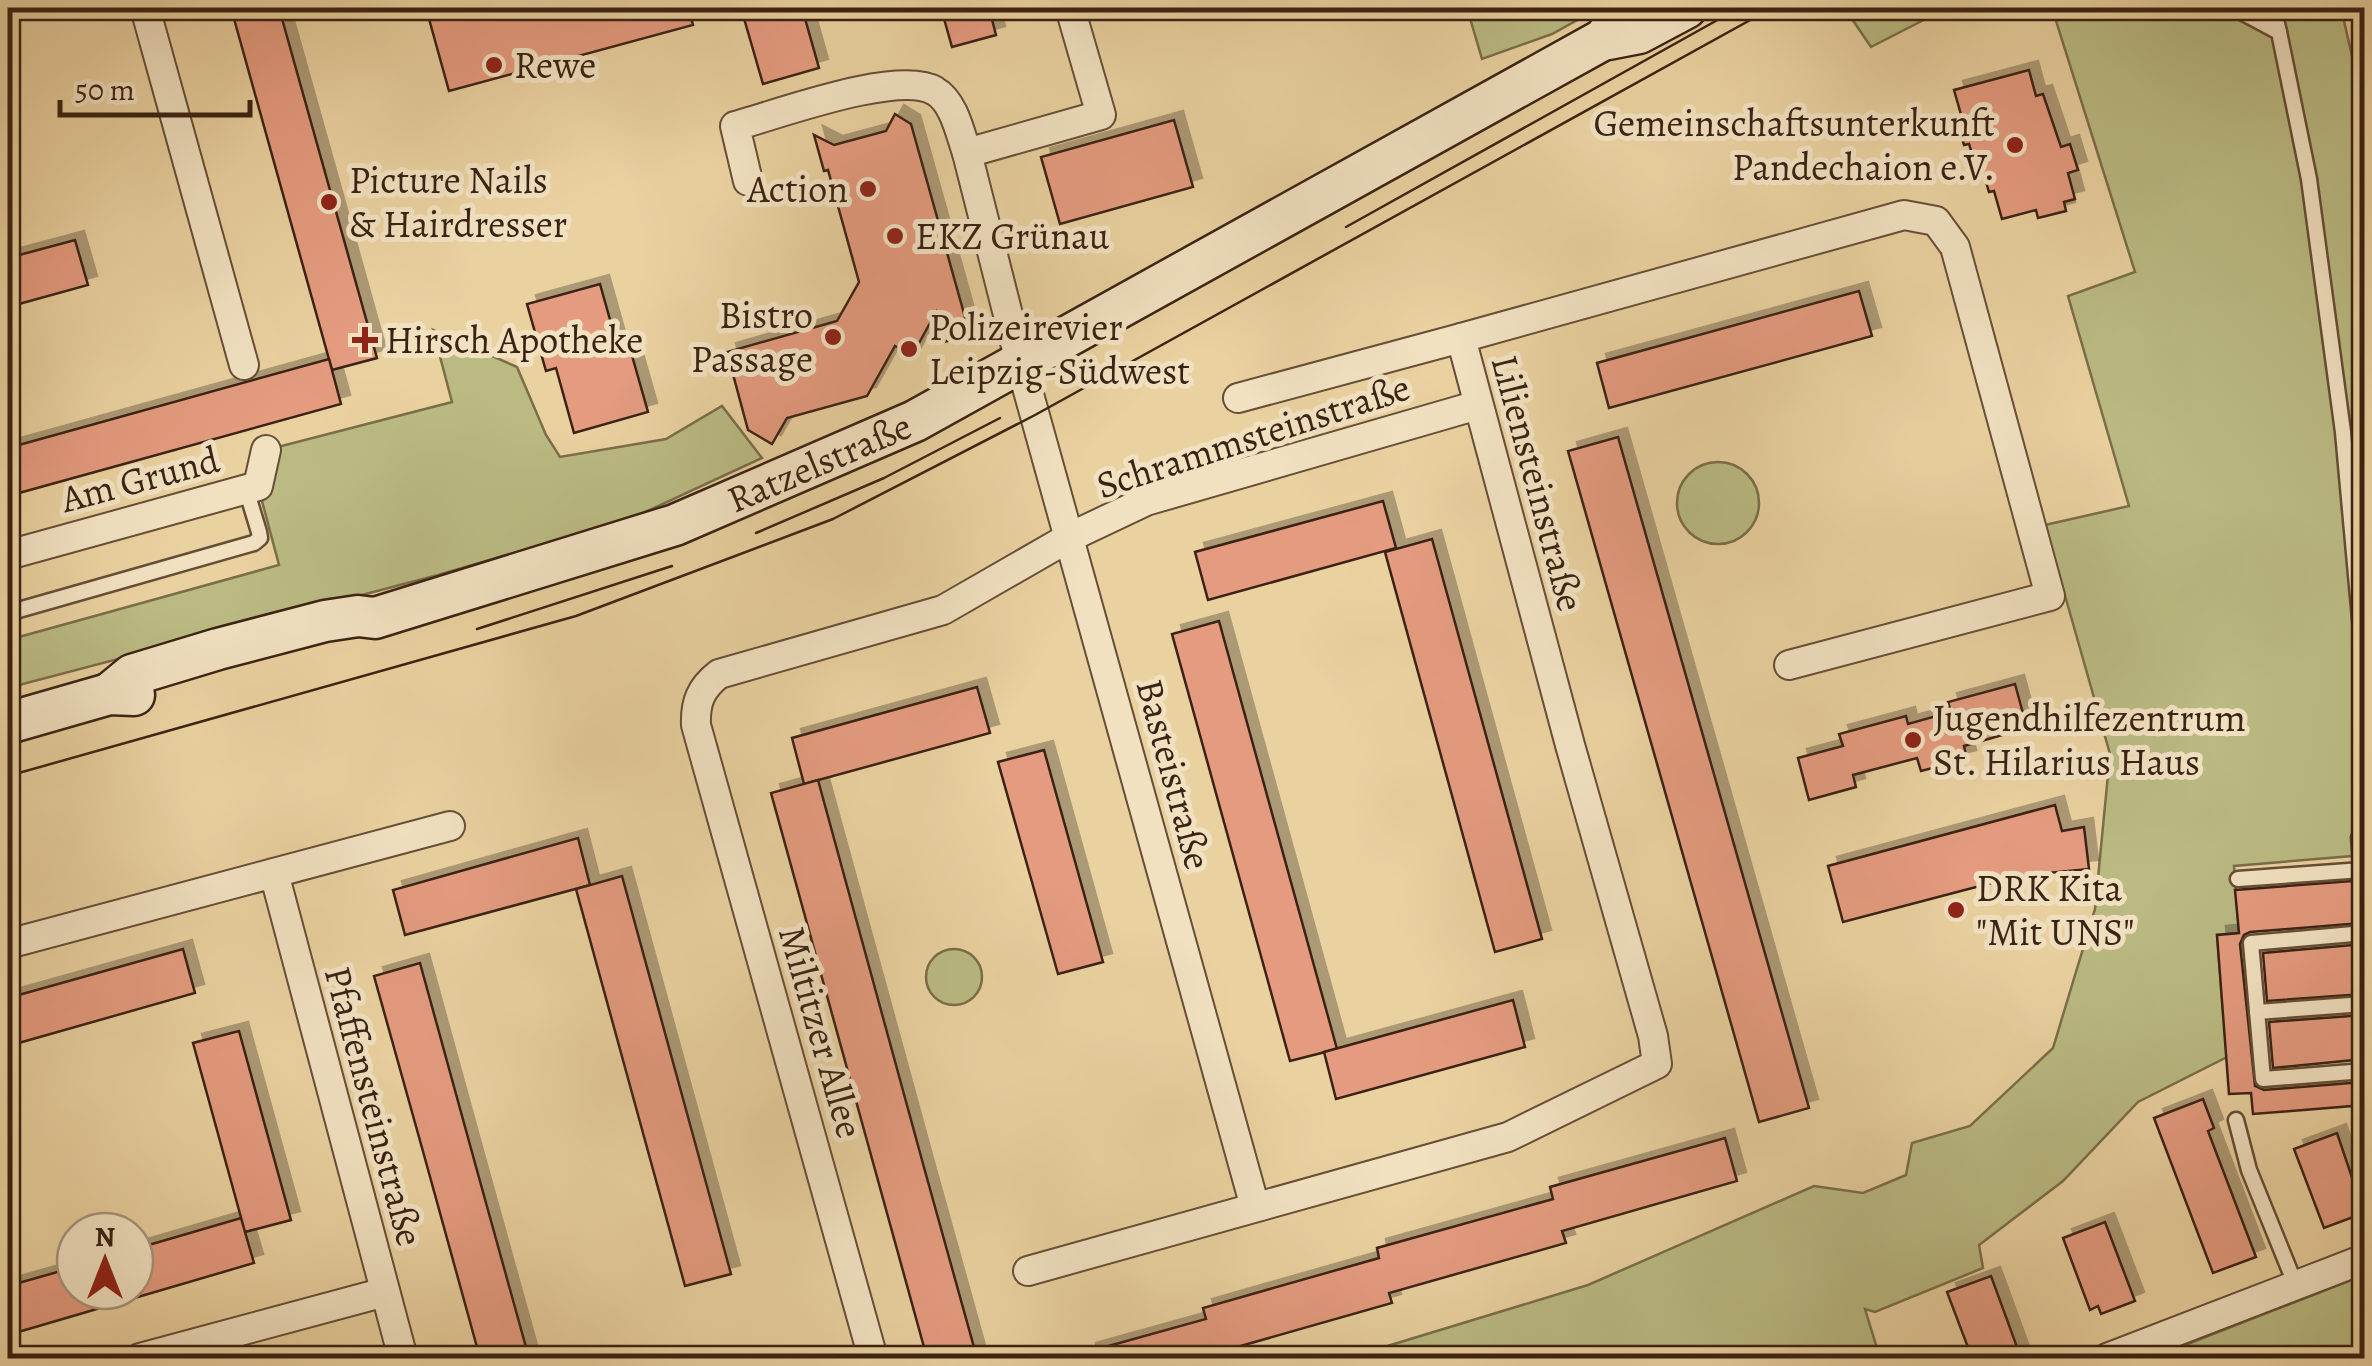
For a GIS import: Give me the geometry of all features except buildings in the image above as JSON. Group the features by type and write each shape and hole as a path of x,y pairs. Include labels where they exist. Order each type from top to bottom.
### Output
{"main road":[{"name":"Ratzelstraße","path":"1604,39 1616,22 1635,8"},
{"name":"Ratzelstraße","path":"8,722 108,694 144,694 265,660 358,632 376,618 675,525 916,420 1604,39 1639,33 1686,8"}],"street":[{"path":"145,8 244,364"},
{"path":"966,153 1101,114 1070,8"},
{"name":"Basteistraße","path":"748,181 735,126 882,85 935,90 952,110 1254,1208"},
{"name":"Liliensteinstraße","path":"1028,1270 1508,1137 1657,1064 1654,1036 1461,338 1904,215 1936,221 1955,247 2050,596 1789,665"},
{"path":"1238,398 1461,338"},
{"name":"Schrammsteinstraße","path":"696,725 699,696 718,674 943,610 1070,537 1146,501 1478,405"},
{"name":"Am Grund","path":"8,555 258,486 266,450"},
{"name":"Miltitzer Allee","path":"696,725 873,1358"},
{"path":"8,944 450,826"},
{"name":"Pfaffensteinstraße","path":"274,873 404,1358"},
{"path":"2107,1358 2364,1259"},
{"path":"140,1358 385,1292"}],"lane":[{"path":"2234,8 2279,32"},
{"path":"2273,8 2314,218 2343,432 2364,663"},
{"path":"8,613 254,543 260,532 246,489"},
{"path":"2364,827 2360,838 2364,893"},
{"path":"2238,879 2362,870"},
{"path":"2364,932 2251,943 2263,1079 2364,1071"},
{"path":"2258,1012 2364,1004"},
{"path":"2236,1120 2249,1170 2296,1286"}],"green space":[{"path":"1467,8 1599,8 1552,34 1482,59"},
{"path":"1869,8 1947,8 1871,47 1852,19"},
{"path":"2052,8 2341,8 2364,108 2364,855 2234,866 2239,933 2217,935 2227,1057 2138,1102 2063,1181 1979,1245 1983,1268 1875,1312 1865,1309 1880,1358 1348,1358 1588,1285 1814,1186 1863,1193 1906,1175 1912,1143 1970,1126 2053,1048 2095,909 2110,754 2045,525 2129,506 2068,296 2135,272"},
{"path":"433,330 517,367 546,435 560,457 666,439 722,406 762,458 628,520 438,575 8,688 8,640 279,565 258,486 266,450 452,402"},
{"path":"1718,462 1734,465 1747,474 1756,487 1756,519 1747,532 1734,541 1718,544 1702,541 1689,532 1680,519 1677,503 1680,487 1689,474 1702,465"},
{"path":"954,949 974,957 982,977 974,997 954,1005 934,997 926,977 934,957"},
{"path":"2364,1275 2364,1358 2152,1358"}],"tram line":[{"path":"1346,227 1739,8"},
{"path":"8,776 576,616 833,519 1035,415 1772,8"},
{"path":"756,533 884,478 1000,418"},
{"path":"477,629 672,566"}],"place":[{"name":"Rewe","path":"494,65"},
{"name":"Gemeinschaftsunterkunft Pandechaion e.V.","path":"2015,145"},
{"name":"Action","path":"868,189"},
{"name":"Picture Nails & Hairdresser","path":"329,202"},
{"name":"EKZ Grünau","path":"895,236"},
{"name":"Bistro Passage","path":"833,337"},
{"name":"Hirsch Apotheke","path":"365,340"},
{"name":"Polizeirevier Leipzig-Südwest","path":"909,349"},
{"name":"Jugendhilfezentrum St. Hilarius Haus","path":"1913,740"},
{"name":"DRK Kita \"Mit UNS\"","path":"1956,910"}]}
